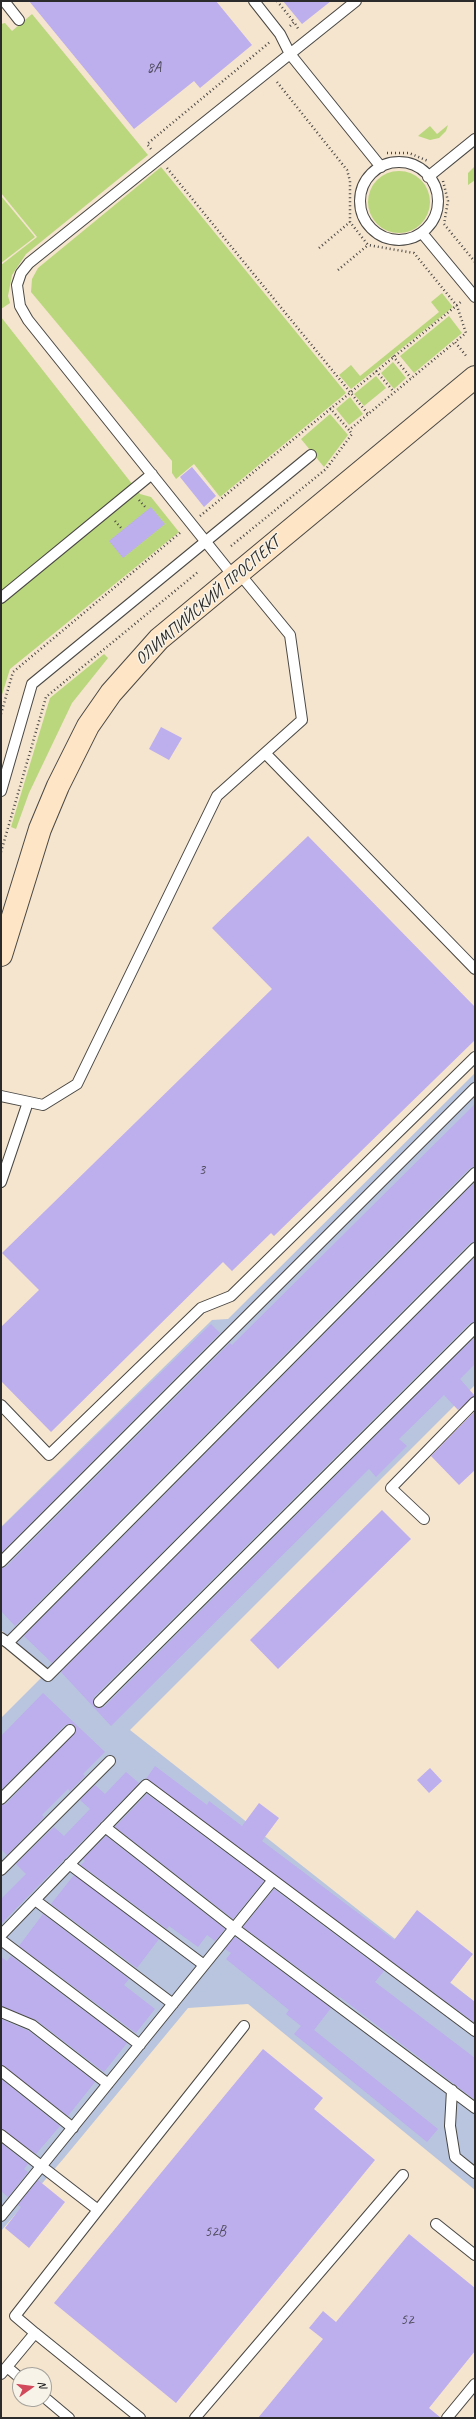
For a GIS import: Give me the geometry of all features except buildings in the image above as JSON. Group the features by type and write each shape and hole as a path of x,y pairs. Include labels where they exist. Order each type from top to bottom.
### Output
{"street":[{"name":"ОЛИМПИЙСКИЙ ПРОСПЕКТ","path":"1,955 40,829 58,786 88,726 111,693 137,661 159,639 475,377"}],"lane":[{"path":"4,1 19,20"},
{"path":"254,1 280,34 290,54 381,167"},
{"path":"1,1096 44,1105 77,1084 217,796 302,720 290,635 191,523 28,320 20,306 17,285 21,273 29,263 356,1"},
{"path":"432,174 475,139"},
{"path":"395,163 407,163 432,174 436,191 436,211 431,223 422,232 410,239 398,241 385,238 374,232 365,222 360,209 362,187 370,175 381,167 395,163"},
{"path":"422,232 473,295"},
{"path":"1,791 32,684 311,455"},
{"path":"1,598 152,474"},
{"path":"265,753 475,969"},
{"path":"1,1405 49,1455 201,1308 231,1296 475,1057"},
{"path":"1,1562 475,1088"},
{"path":"1,1182 28,1102"},
{"path":"475,1173 4,1640 48,1676 475,1248"},
{"path":"99,1702 475,1328"},
{"path":"424,1519 391,1488 475,1402"},
{"path":"1,1799 70,1730"},
{"path":"1,1870 110,1761"},
{"path":"1,1935 146,1785 475,2031"},
{"path":"105,1827 234,1928 475,2108"},
{"path":"69,1864 204,1965"},
{"path":"1,2216 4,2205 41,2166 73,2128 274,1880"},
{"path":"35,1900 173,2004"},
{"path":"1,1940 140,2045"},
{"path":"1,2012 32,2025 108,2084"},
{"path":"140,2418 15,2316 244,2026"},
{"path":"1,2070 73,2128"},
{"path":"452,2090 450,2126 455,2157 475,2173"},
{"path":"1,2135 98,2210"},
{"path":"195,2418 403,2175"},
{"path":"436,2224 475,2255"},
{"path":"4,2371 35,2333"},
{"path":"447,2418 475,2384"},
{"path":"52,2404 69,2418"}],"path":[{"path":"277,1 308,39"},
{"path":"294,22 147,144 368,414"},
{"path":"300,30 306,25"},
{"path":"255,54 347,170 350,181 350,222 368,245 414,252 457,306 466,333 349,430"},
{"path":"382,147 387,153 405,152 416,155 428,161 432,174 443,180 447,195 448,208 444,224 475,262"},
{"path":"319,248 350,222"},
{"path":"338,270 368,245"},
{"path":"1,714 13,672 393,356 473,295"},
{"path":"455,342 467,357"},
{"path":"393,356 411,378"},
{"path":"376,371 394,392"},
{"path":"231,546 326,469 352,434 330,408"},
{"path":"1,852 46,697 198,572"}],"shaded area":[{"path":"475,1073 475,1385 130,1730 475,2002 475,2190 248,2004 188,2008 64,2158 1,2231 1,1718 44,1675 1,1630 1,1527 212,1320 228,1319"}],"green space":[{"path":"32,14 148,155 26,254 12,275 8,296 10,303 1,309 1,265 37,237 1,193 1,24 5,23 12,31"},
{"path":"448,125 446,131 439,138 430,140 418,136 430,126 437,134"},
{"path":"475,166 475,180 468,185 468,173"},
{"path":"161,167 346,393 220,497 194,464 176,479 172,473 172,461 31,292 32,279 38,268"},
{"path":"399,171 411,173 421,180 428,190 430,202 428,214 421,224 411,231 399,233 387,231 377,224 370,214 368,202 370,190 377,180 387,173"},
{"path":"1,196 35,237 1,263"},
{"path":"442,293 453,307 351,389 339,375 351,365 360,376 439,312 431,302"},
{"path":"449,316 462,333 414,373 400,356"},
{"path":"1,317 140,494 151,497 179,532 10,669 1,698"},
{"path":"393,362 406,378 394,389 381,373"},
{"path":"376,376 386,388 364,406 354,394"},
{"path":"350,397 363,414 349,425 336,409"},
{"path":"330,414 348,435 324,467 301,439"},
{"path":"104,654 108,658 72,703 29,793 16,829 11,827 50,698"}]}
